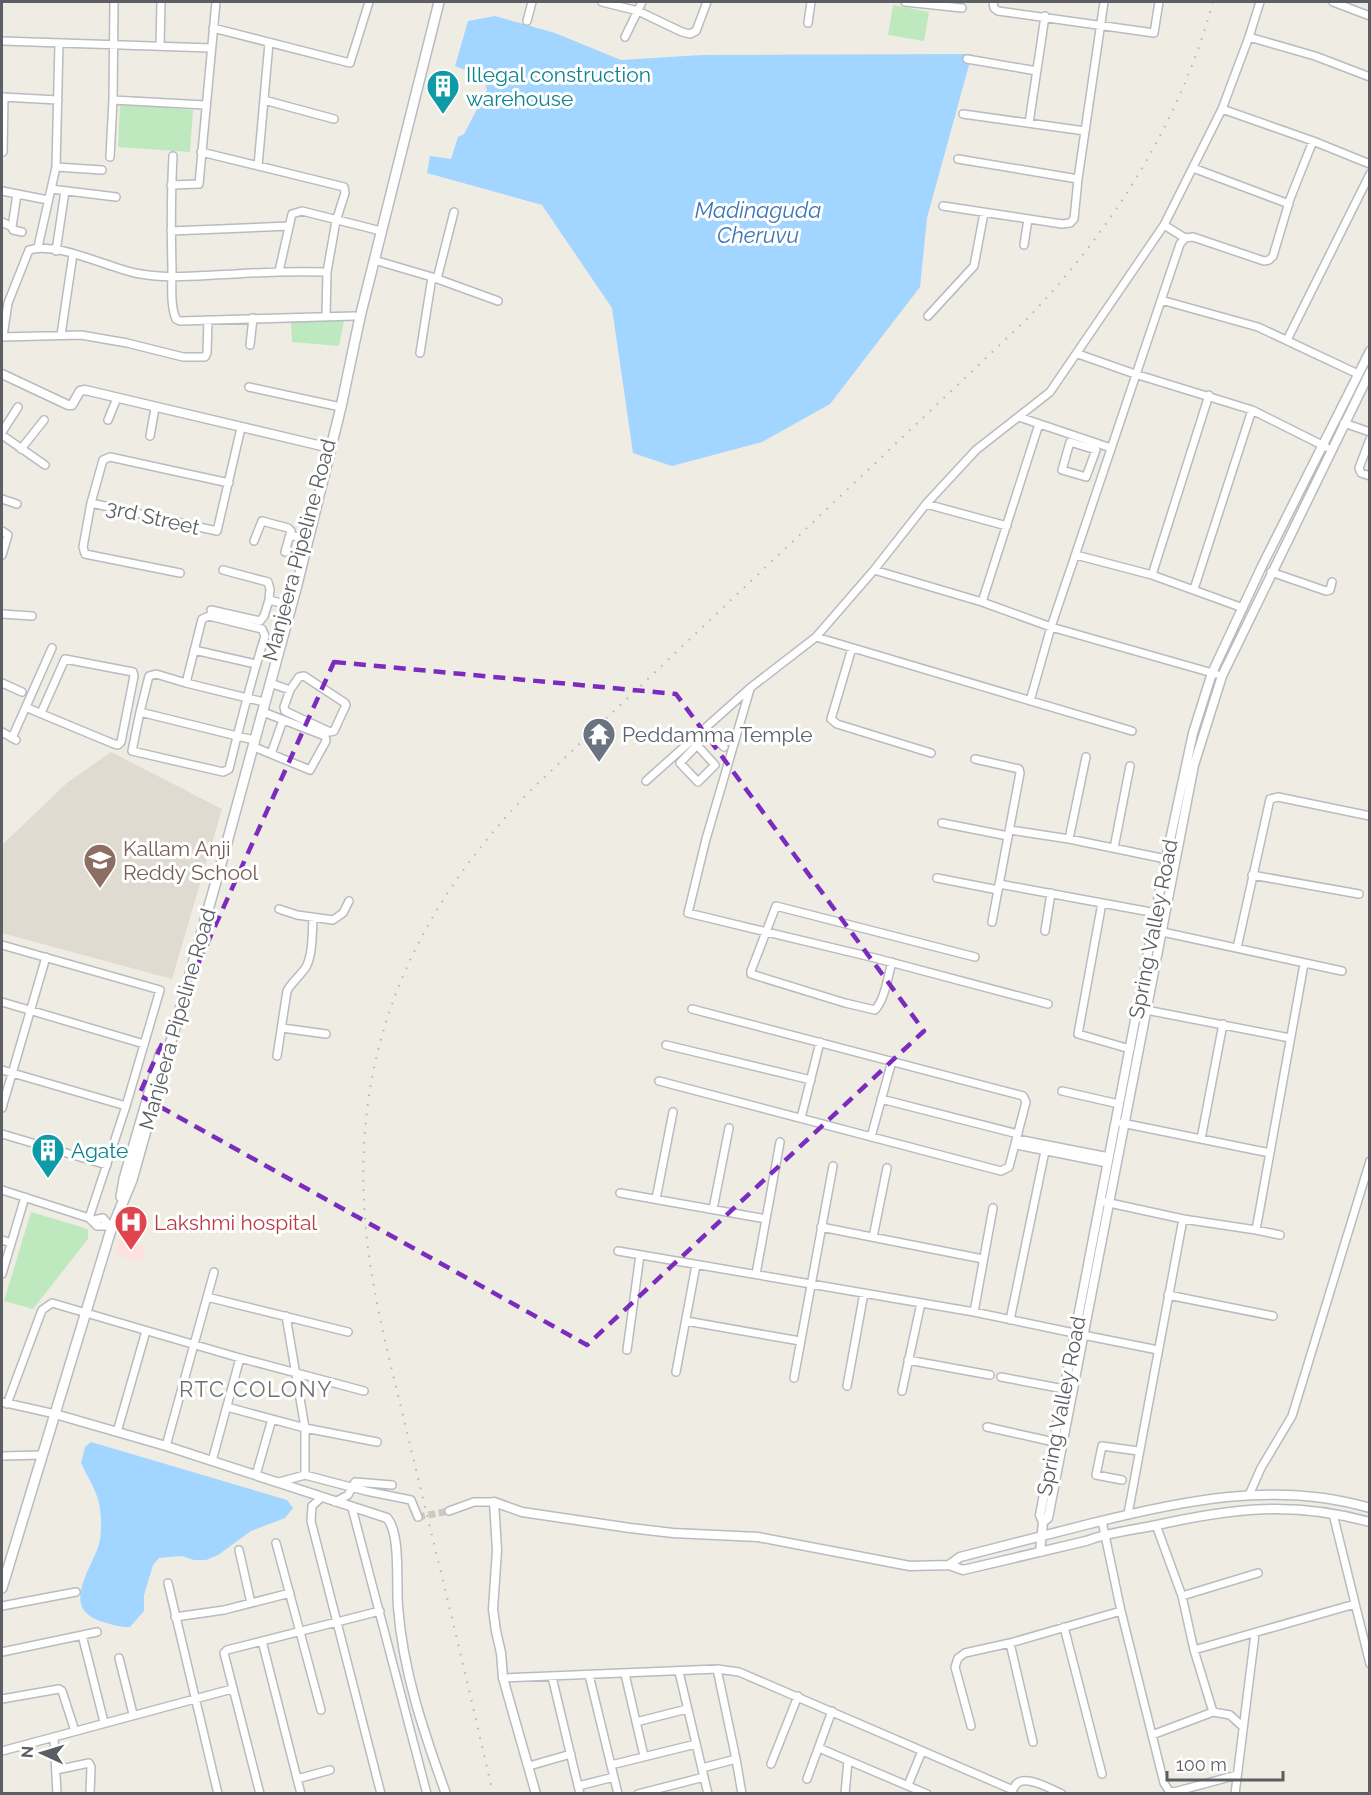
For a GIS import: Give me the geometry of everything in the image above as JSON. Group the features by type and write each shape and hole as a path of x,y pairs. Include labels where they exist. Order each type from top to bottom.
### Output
{"main road":[{"name":"Manjeera Pipeline Road","path":"252,743 260,701 285,604 294,584 302,538 336,406 354,316 433,2"},
{"name":"Manjeera Pipeline Road","path":"2,1588 111,1226 119,1209 124,1179 263,712 294,584 337,428 360,317 439,2"}],"street":[{"path":"110,157 114,2"},
{"path":"160,46 161,2"},
{"path":"171,185 199,184 216,2"},
{"path":"213,28 350,63 369,3 358,2"},
{"path":"527,21 532,2"},
{"path":"602,2 638,11 690,34 696,31 707,2"},
{"path":"625,37 642,2"},
{"path":"808,23 812,2"},
{"path":"905,2 963,8"},
{"path":"993,2 994,8 998,11 1154,33 1159,2"},
{"path":"943,206 1062,224 1070,223 1074,219 1084,131 1104,2"},
{"path":"659,782 649,779 667,768 696,742 750,688 816,637 874,570 926,504 976,450 1050,392 1164,225 1222,109 1260,2"},
{"path":"1333,2 1370,16"},
{"path":"1029,123 1045,16"},
{"path":"1249,37 1315,56 1370,77"},
{"path":"2,41 211,48"},
{"path":"38,247 56,168 59,43"},
{"path":"258,166 269,43"},
{"path":"967,59 1037,71"},
{"path":"3,152 3,97 58,100"},
{"path":"113,100 205,105"},
{"path":"264,100 334,118"},
{"path":"1222,109 1370,164"},
{"path":"963,114 1084,131"},
{"path":"1164,225 1185,238 1192,237 1264,261 1269,260 1273,256 1312,141"},
{"path":"201,153 344,187 345,193 336,221 327,272 326,317"},
{"path":"173,156 171,231 176,320 354,316"},
{"path":"958,159 1078,179"},
{"path":"56,168 102,170"},
{"path":"1193,168 1289,204"},
{"path":"1287,340 1370,174"},
{"path":"51,189 116,197"},
{"path":"2,190 48,200"},
{"path":"56,250 65,191"},
{"path":"12,227 17,194"},
{"path":"279,271 292,214 302,211 377,230"},
{"path":"420,353 434,278 454,212"},
{"path":"928,316 975,266 984,213"},
{"path":"1024,245 1028,219"},
{"path":"2,222 12,227 13,231 22,232"},
{"path":"171,231 289,226"},
{"path":"1030,701 1051,627 1180,244 1185,238"},
{"path":"208,320 207,353 205,357 199,358 163,353 127,343 81,335 2,336 8,303 29,250 38,247 73,254 134,273 172,277 279,271 327,272"},
{"path":"61,334 73,254"},
{"path":"374,260 498,301"},
{"path":"1161,300 1258,327 1358,374"},
{"path":"250,345 253,318"},
{"name":"Spring Valley Road","path":"1370,351 1358,374 1327,447 1271,572 1221,676 1194,765 1156,931 1119,1104 1120,1122 1110,1203 1078,1334 1064,1389 1040,1515 1043,1522 1048,1518 1078,1334 1100,1201 1108,1160 1120,1122 1146,1010 1156,931 1156,913 1193,733 1212,673 1243,608 1327,447 1344,423 1370,372"},
{"path":"1078,354 1252,410 1327,447"},
{"path":"2,374 68,405 72,405 80,392 85,390 326,447"},
{"path":"249,387 336,406"},
{"path":"1152,575 1209,395"},
{"path":"108,420 117,398"},
{"path":"18,407 2,434 45,465"},
{"path":"150,436 155,408"},
{"path":"1194,589 1252,410"},
{"path":"1019,417 1096,450 1110,451"},
{"path":"21,449 44,420"},
{"path":"1344,423 1370,432"},
{"path":"982,602 1039,424"},
{"name":"3rd Street","path":"91,503 217,531 241,428"},
{"path":"1370,439 1359,468 1361,473 1370,476"},
{"path":"1096,450 1087,477 1063,471 1070,443 1079,441 1110,451"},
{"path":"180,573 85,554 83,547 100,465 106,458 229,483"},
{"path":"2,499 17,504"},
{"path":"926,504 1007,526"},
{"path":"254,541 262,521 288,528 291,531 285,552"},
{"path":"2,531 8,535 2,555"},
{"path":"290,535 302,538"},
{"path":"1076,555 1152,575 1243,608"},
{"path":"211,610 260,621 269,600 268,582 223,570"},
{"path":"874,570 982,602 1051,627 1221,676"},
{"path":"1271,572 1326,591 1330,590 1332,582"},
{"path":"269,600 285,604"},
{"path":"2,614 32,615"},
{"path":"186,683 202,619 209,616 262,629 265,636 256,664 247,698 237,736 229,769 226,771 132,752 149,676 156,674 186,683 247,698 260,701"},
{"path":"816,637 1132,731"},
{"path":"2,732 14,739 52,648"},
{"path":"852,648 831,716 833,722 931,753"},
{"path":"194,650 256,664"},
{"path":"26,707 118,745 122,742 135,676 133,672 64,659 41,713"},
{"path":"46,662 60,667"},
{"path":"304,676 345,703 334,731 330,732 285,711 284,707 290,690 299,677 304,676"},
{"path":"2,683 22,692"},
{"path":"270,684 290,690"},
{"path":"750,688 706,839 688,913 891,962 1048,1004"},
{"path":"140,712 237,736 271,754 310,770 326,741 325,736 263,712"},
{"path":"271,754 284,720"},
{"path":"707,730 724,747"},
{"path":"682,754 680,765 699,782 715,765 696,742"},
{"path":"1069,839 1086,757"},
{"path":"975,759 1019,769 1020,776 992,922"},
{"path":"1114,848 1130,766"},
{"path":"1237,948 1268,804 1272,797 1370,816"},
{"path":"942,824 1069,839 1166,859"},
{"path":"1252,875 1359,894"},
{"path":"937,878 1051,893 1156,913"},
{"path":"1045,931 1051,893"},
{"path":"279,909 313,918 333,920 343,913 349,901"},
{"path":"1102,903 1078,1034 1130,1049"},
{"path":"891,962 878,1008 875,1010 752,974 774,908 780,906 975,957"},
{"path":"277,1056 287,991 308,964 313,918"},
{"path":"1156,931 1342,971"},
{"path":"2,945 160,990 91,1219"},
{"path":"2,1108 46,957"},
{"path":"1256,1230 1304,964"},
{"path":"2,1002 144,1044"},
{"path":"659,1081 1001,1171 1008,1169 1026,1102 1023,1095 692,1008"},
{"path":"1146,1010 1290,1038"},
{"path":"1201,1139 1223,1024"},
{"path":"282,1028 326,1035"},
{"path":"801,1118 820,1042"},
{"path":"666,1045 811,1080"},
{"path":"871,1137 892,1061"},
{"path":"2,1070 126,1106"},
{"path":"1062,1091 1119,1104"},
{"path":"881,1099 1017,1139 1108,1160"},
{"path":"656,1199 673,1112"},
{"path":"1120,1122 1270,1153"},
{"path":"713,1209 729,1128"},
{"path":"2,1134 107,1165"},
{"path":"1017,1139 1045,1151 1108,1160"},
{"path":"756,1274 780,1142"},
{"path":"1010,1320 1045,1151"},
{"path":"1249,1495 1261,1468 1292,1416 1370,1161"},
{"path":"794,1378 833,1166"},
{"path":"873,1237 888,1168"},
{"path":"2,1190 91,1219 97,1226 103,1228 111,1226"},
{"path":"620,1193 766,1219"},
{"path":"2,1274 25,1197"},
{"path":"1100,1201 1183,1219 1280,1235"},
{"path":"974,1312 993,1208"},
{"path":"1128,1514 1183,1219"},
{"path":"821,1227 983,1259"},
{"path":"2,1240 11,1243"},
{"path":"618,1251 974,1312 1158,1350"},
{"path":"627,1350 640,1255"},
{"path":"676,1372 696,1265"},
{"path":"166,1446 214,1272"},
{"path":"847,1386 864,1293"},
{"path":"1168,1295 1273,1316"},
{"path":"207,1297 348,1332"},
{"path":"902,1391 921,1303"},
{"path":"364,1391 52,1304 42,1310 4,1403 55,1414 166,1446 352,1508 382,1515 392,1523 396,1548 400,1634 421,1725 446,1794"},
{"path":"286,1316 305,1428 305,1475"},
{"path":"686,1320 800,1341"},
{"path":"117,1432 146,1331"},
{"path":"212,1461 240,1358"},
{"path":"908,1360 990,1375"},
{"path":"1001,1377 1064,1389"},
{"path":"227,1407 305,1428 377,1442"},
{"path":"256,1475 272,1419"},
{"path":"987,1427 1054,1442"},
{"path":"1122,1480 1096,1475 1102,1446 1138,1451"},
{"path":"2,1456 42,1455"},
{"path":"279,1482 305,1475 411,1500 418,1517"},
{"path":"335,1502 352,1491 351,1487 355,1482 392,1485"},
{"path":"949,1565 960,1557 1128,1514 1194,1501 1249,1495 1287,1494 1323,1498 1370,1508"},
{"path":"322,1497 312,1506 310,1521 381,1794"},
{"path":"450,1511 474,1502 494,1502 522,1512 630,1528 673,1533 758,1537 910,1566 949,1565 963,1570 1086,1541 1105,1534 1241,1509 1287,1508 1370,1522"},
{"path":"494,1502 497,1550 493,1609 503,1678 536,1794"},
{"path":"352,1508 427,1794"},
{"path":"1333,1514 1370,1664"},
{"path":"1102,1521 1121,1611 1164,1783 1169,1791 1174,1792 1237,1775"},
{"path":"1040,1552 1043,1522"},
{"path":"1156,1525 1182,1596 1194,1650 1213,1713"},
{"path":"276,1543 321,1710"},
{"path":"239,1550 251,1603"},
{"path":"1182,1596 1258,1573"},
{"path":"168,1583 218,1794"},
{"path":"2,1606 76,1592"},
{"path":"175,1617 224,1610 290,1593"},
{"path":"1194,1650 1356,1604"},
{"path":"260,1794 224,1653 226,1650 380,1611"},
{"path":"971,1726 955,1667 958,1658 964,1653 1010,1643 1121,1611"},
{"path":"1064,1627 1102,1774"},
{"path":"2,1652 97,1632"},
{"path":"1235,1794 1255,1634"},
{"path":"82,1635 104,1722"},
{"path":"262,1641 301,1794"},
{"path":"1010,1643 1034,1742"},
{"path":"119,1658 134,1714"},
{"path":"503,1678 717,1669 740,1672 1012,1792 1016,1784 1021,1781 1029,1781 1056,1792"},
{"path":"717,1669 742,1794"},
{"path":"679,1672 708,1794"},
{"path":"625,1674 644,1756"},
{"path":"589,1676 618,1794"},
{"path":"552,1677 579,1790 614,1777"},
{"path":"2,1751 232,1689"},
{"path":"2,1699 62,1690 75,1731"},
{"path":"771,1764 798,1696"},
{"path":"405,1708 415,1704"},
{"path":"636,1722 687,1709"},
{"path":"807,1779 832,1712"},
{"path":"1152,1735 1213,1713 1230,1715 1242,1726"},
{"path":"411,1730 421,1725"},
{"path":"54,1738 57,1794"},
{"path":"611,1765 696,1744"},
{"path":"819,1748 927,1794"},
{"path":"908,1785 922,1751"},
{"path":"529,1766 571,1754"},
{"path":"702,1767 736,1759"},
{"path":"845,1794 848,1761"},
{"path":"56,1770 88,1763 91,1767 90,1794"},
{"path":"297,1779 330,1770"},
{"path":"638,1794 653,1792 704,1777"}],"highlighted area":[{"path":"334,662 676,694 924,1031 587,1345 139,1095"}],"shaded area":[{"name":"Kallam Anji Reddy School","path":"111,752 222,809 172,979 2,933 2,845 67,783"},
{"name":"Lakshmi hospital","path":"120,1239 146,1247 142,1263 115,1255"}],"green space":[{"path":"893,5 929,12 924,41 888,35"},
{"path":"120,104 193,110 190,152 118,147"},
{"path":"291,320 344,321 339,346 292,342"},
{"path":"31,1212 88,1229 88,1239 33,1309 4,1301"}],"water":[{"name":"Madinaguda Cheruvu","path":"495,16 555,33 621,60 702,55 972,54 927,218 920,287 830,404 762,442 672,466 633,453 612,308 542,205 427,173 430,156 451,159 458,137 464,134 487,90 484,77 455,66 468,21"},
{"path":"91,1442 287,1500 293,1508 285,1518 251,1531 218,1555 206,1560 194,1560 182,1556 159,1558 153,1565 144,1595 144,1611 130,1627 103,1622 83,1609 80,1601 84,1581 100,1542 101,1533 98,1500 81,1463 85,1447"}],"tunnel":[{"path":"418,1517 449,1511"}],"railway":[{"path":"493,1794 386,1345 367,1240 363,1174 367,1111 378,1052 395,995 420,940 451,888 488,837 532,789 1027,319 1088,248 1140,172 1162,131 1182,90 1213,2"}],"place":[{"name":"Illegal construction warehouse","path":"443,115"},
{"name":"Peddamma Temple","path":"599,763"},
{"name":"Kallam Anji Reddy School","path":"100,889"},
{"name":"Agate","path":"48,1179"},
{"name":"Lakshmi hospital","path":"131,1251"}],"district":[{"name":"RTC COLONY","path":"256,1389"}]}
